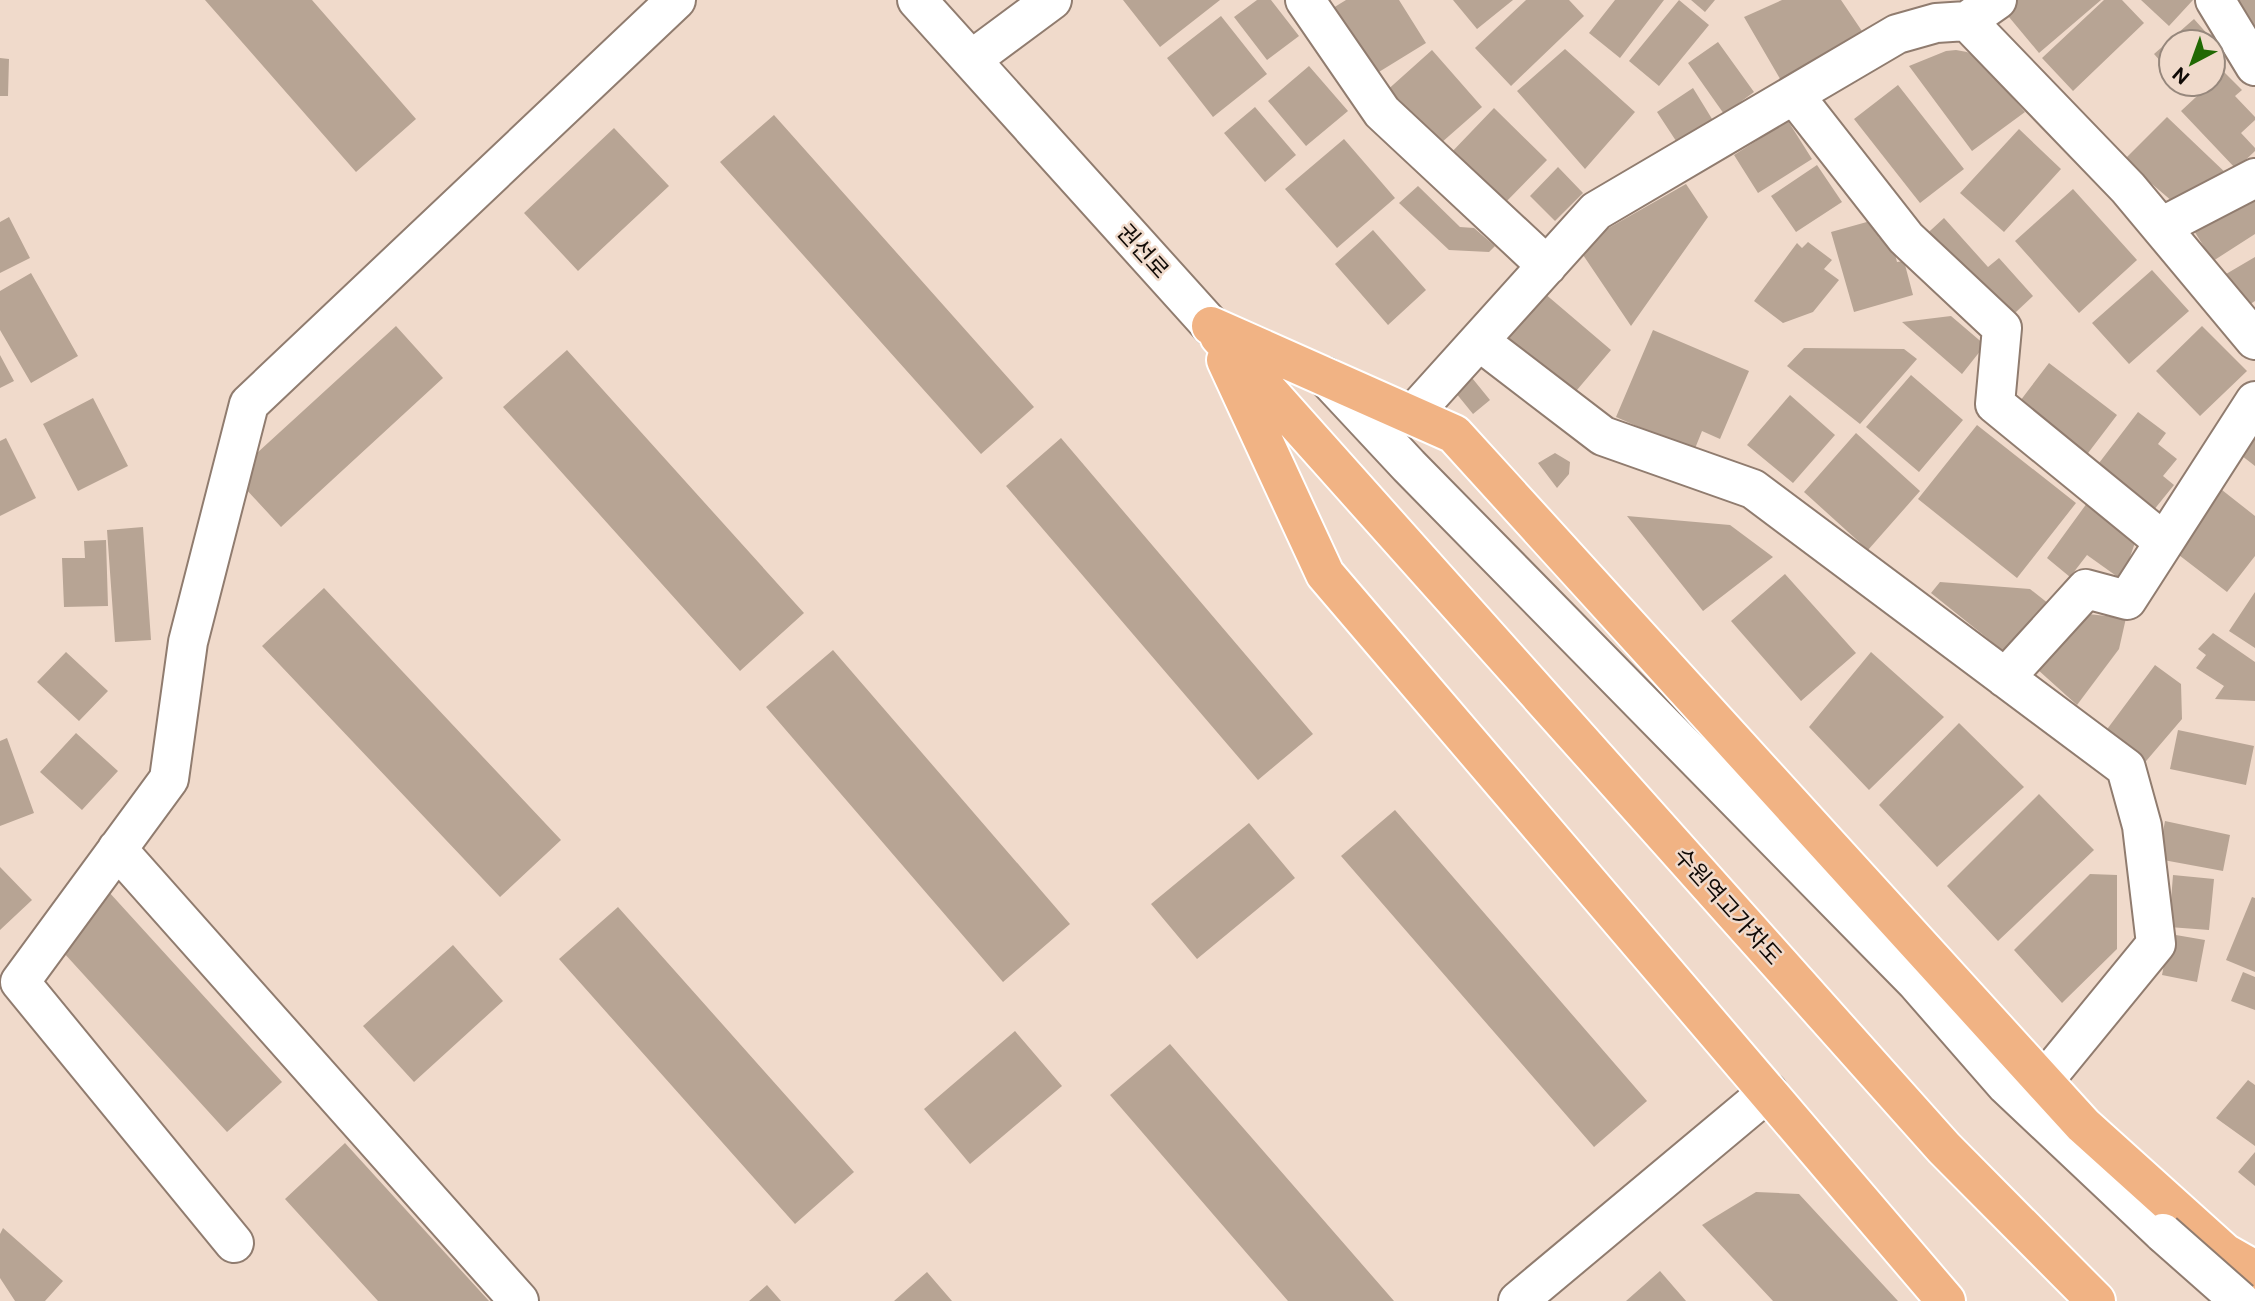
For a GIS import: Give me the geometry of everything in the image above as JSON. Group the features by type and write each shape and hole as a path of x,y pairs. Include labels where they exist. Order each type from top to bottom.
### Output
{"main road":[{"path":"1211,327 1454,435 2083,1125 2225,1253 2255,1270"},
{"path":"1211,327 1325,574 1946,1301"},
{"name":"권선로","path":"1211,327 1369,502"},
{"name":"수원역고가차도","path":"1369,502 1944,1148 2096,1301"},
{"path":"2190,1223 2205,1301"}],"street":[{"path":"234,1243 20,982 169,779 188,642 249,404 676,0"},
{"name":"권선로","path":"917,0 1211,327"},
{"path":"971,60 1052,0"},
{"path":"1305,0 1382,112 1547,266"},
{"path":"2215,0 2255,66"},
{"path":"1412,415 1596,211 1897,34 1952,11 2128,188 2255,340"},
{"path":"1794,94 1906,239 2002,328 1995,404 2164,542"},
{"path":"2161,227 2255,178"},
{"path":"1479,341 1603,436 1753,489 2126,768 2142,826 2156,944 2043,1082"},
{"path":"1326,377 1409,466 1916,982 2006,1084 2163,1233 2240,1301"},
{"path":"2005,678 2087,589 2127,600 2255,401"},
{"path":"117,849 519,1301"},
{"path":"1518,1301 1768,1092"}],"building":[{"path":"205,0 312,0 416,119 356,172"},
{"path":"1123,0 1220,0 1160,47"},
{"path":"1257,0 1271,0 1299,36 1267,60 1234,17"},
{"path":"1346,0 1399,0 1426,43 1374,75 1333,8"},
{"path":"1453,0 1513,0 1477,29"},
{"path":"1526,0 1569,0 1584,16 1511,86 1475,48"},
{"path":"1615,0 1664,0 1620,58 1589,33"},
{"path":"1679,0 1709,25 1659,86 1629,61"},
{"path":"1691,0 1715,0 1705,12"},
{"path":"1782,0 1841,0 1868,40 1786,89 1744,17"},
{"path":"2016,0 2101,0 2039,53 2004,11"},
{"path":"2104,0 2122,0 2144,23 2073,91 2042,58"},
{"path":"2141,0 2193,0 2169,26"},
{"path":"2236,0 2255,0 2255,34"},
{"path":"1221,16 1267,74 1213,117 1167,58"},
{"path":"2194,19 2202,28 2184,28"},
{"path":"1718,42 1754,92 1724,114 1688,63"},
{"path":"1565,49 1635,112 1585,169 1517,91"},
{"path":"1432,50 1482,107 1433,150 1384,93"},
{"path":"1956,50 1977,58 2025,112 1972,151 1909,66 1946,51"},
{"path":"0,58 9,59 8,96 0,96"},
{"path":"1309,66 1348,111 1306,146 1268,101"},
{"path":"2227,75 2242,90 2235,96 2255,117 2241,133 2255,151 2236,169 2181,111 2195,98 2227,98"},
{"path":"1898,85 1964,169 1920,203 1854,119"},
{"path":"1693,88 1717,127 1682,150 1657,112"},
{"path":"1255,107 1296,155 1265,182 1224,133"},
{"path":"1494,108 1547,160 1501,207 1448,156"},
{"path":"774,115 1034,407 981,454 720,162"},
{"path":"2167,117 2230,177 2173,202 2124,160"},
{"path":"1788,121 1812,159 1758,193 1734,155"},
{"path":"614,128 669,186 578,271 524,213"},
{"path":"2019,129 2061,169 2004,232 1960,193"},
{"path":"1344,139 1395,198 1337,248 1285,189"},
{"path":"1817,165 1842,202 1796,232 1771,196"},
{"path":"1558,167 1583,193 1555,221 1530,196"},
{"path":"1686,184 1708,217 1631,326 1577,246"},
{"path":"1418,186 1460,227 1474,228 1495,246 1489,252 1449,250 1399,203"},
{"path":"2073,189 2137,260 2079,313 2015,241"},
{"path":"2255,198 2255,234 2213,261 2191,226"},
{"path":"9,217 30,258 0,273 0,222"},
{"path":"1944,218 1988,267 1999,258 2033,296 2016,312 1991,310 1919,241"},
{"path":"1874,220 1879,238 1890,234 1897,262 1904,261 1913,295 1854,312 1831,232"},
{"path":"1373,230 1426,290 1388,325 1335,264"},
{"path":"1808,242 1832,260 1824,269 1839,280 1813,312 1783,323 1754,301 1797,243 1802,248"},
{"path":"2255,257 2255,301 2241,310 2221,277"},
{"path":"2152,270 2189,311 2129,364 2092,323"},
{"path":"31,273 78,356 31,383 0,330 0,291"},
{"path":"1537,287 1611,350 1571,397 1498,333"},
{"path":"1951,316 1985,345 1962,374 1902,322"},
{"path":"396,326 443,378 281,527 233,475"},
{"path":"2202,326 2247,371 2200,416 2156,371"},
{"path":"1653,330 1749,371 1720,439 1702,431 1694,451 1616,417"},
{"path":"1804,348 1904,349 1917,359 1860,424 1787,366"},
{"path":"567,350 804,613 740,671 503,407"},
{"path":"0,355 14,381 0,388"},
{"path":"2049,363 2117,415 2082,461 2014,409"},
{"path":"1468,373 1490,400 1473,414 1451,387"},
{"path":"1911,375 1963,420 1919,472 1866,427"},
{"path":"1790,395 1835,435 1793,483 1747,445"},
{"path":"93,398 128,466 78,491 43,424"},
{"path":"2138,412 2166,433 2158,444 2177,459 2163,476 2174,485 2153,511 2096,467"},
{"path":"1977,425 2076,503 2017,578 1918,499"},
{"path":"2255,430 2255,466 2237,452"},
{"path":"1856,433 1920,491 1868,550 1804,492"},
{"path":"6,438 36,498 0,516 0,441"},
{"path":"1061,438 1313,734 1258,780 1006,486"},
{"path":"1555,453 1570,462 1569,474 1557,488 1538,463"},
{"path":"2222,490 2255,516 2255,556 2227,592 2175,552"},
{"path":"2090,499 2138,534 2122,580 2087,555 2070,577 2047,558"},
{"path":"1627,516 1730,525 1773,557 1703,611"},
{"path":"143,527 151,640 115,642 107,530"},
{"path":"106,540 108,606 64,607 62,558 85,558 84,541"},
{"path":"1785,574 1856,653 1801,701 1731,621"},
{"path":"1940,582 2030,589 2049,604 2007,654 1931,593"},
{"path":"324,588 561,840 500,897 262,646"},
{"path":"2255,592 2255,648 2229,631"},
{"path":"2078,613 2126,618 2119,649 2077,705 2028,661"},
{"path":"2213,633 2255,662 2255,701 2215,699 2224,686 2196,668 2206,655 2198,649"},
{"path":"833,650 1070,924 1003,982 766,707"},
{"path":"66,652 108,691 79,721 37,682"},
{"path":"1871,652 1944,717 1869,790 1809,727"},
{"path":"2155,665 2181,684 2182,719 2141,767 2102,736"},
{"path":"1959,723 2024,787 1937,867 1879,805"},
{"path":"2178,730 2254,746 2246,785 2170,769"},
{"path":"76,733 118,771 82,810 40,772"},
{"path":"7,738 34,813 0,826 0,741"},
{"path":"2039,794 2094,850 1998,941 1947,886"},
{"path":"1395,810 1647,1101 1594,1147 1341,856"},
{"path":"2165,821 2230,835 2223,871 2158,859"},
{"path":"1249,823 1295,878 1197,959 1151,904"},
{"path":"0,867 32,900 0,930"},
{"path":"2090,874 2117,875 2117,949 2062,1003 2014,950"},
{"path":"2173,875 2214,879 2209,930 2169,927"},
{"path":"108,891 282,1082 227,1132 53,941"},
{"path":"2252,897 2255,898 2255,972 2226,960"},
{"path":"618,907 854,1172 795,1224 559,959"},
{"path":"2170,934 2205,940 2197,982 2162,975"},
{"path":"453,945 503,1001 414,1082 363,1026"},
{"path":"2243,972 2255,977 2255,1010 2231,1001"},
{"path":"1015,1031 1062,1086 970,1164 924,1109"},
{"path":"1170,1044 1394,1301 1288,1301 1110,1095"},
{"path":"2248,1080 2255,1085 2255,1146 2216,1118"},
{"path":"345,1143 489,1301 378,1301 285,1199"},
{"path":"2255,1152 2255,1186 2238,1172"},
{"path":"1756,1192 1799,1194 1898,1301 1773,1301 1702,1225"},
{"path":"3,1228 63,1281 45,1301 15,1301 0,1278 0,1234"},
{"path":"1660,1271 1686,1301 1626,1301"},
{"path":"927,1272 952,1301 894,1301"},
{"path":"767,1285 781,1301 749,1301"}]}
